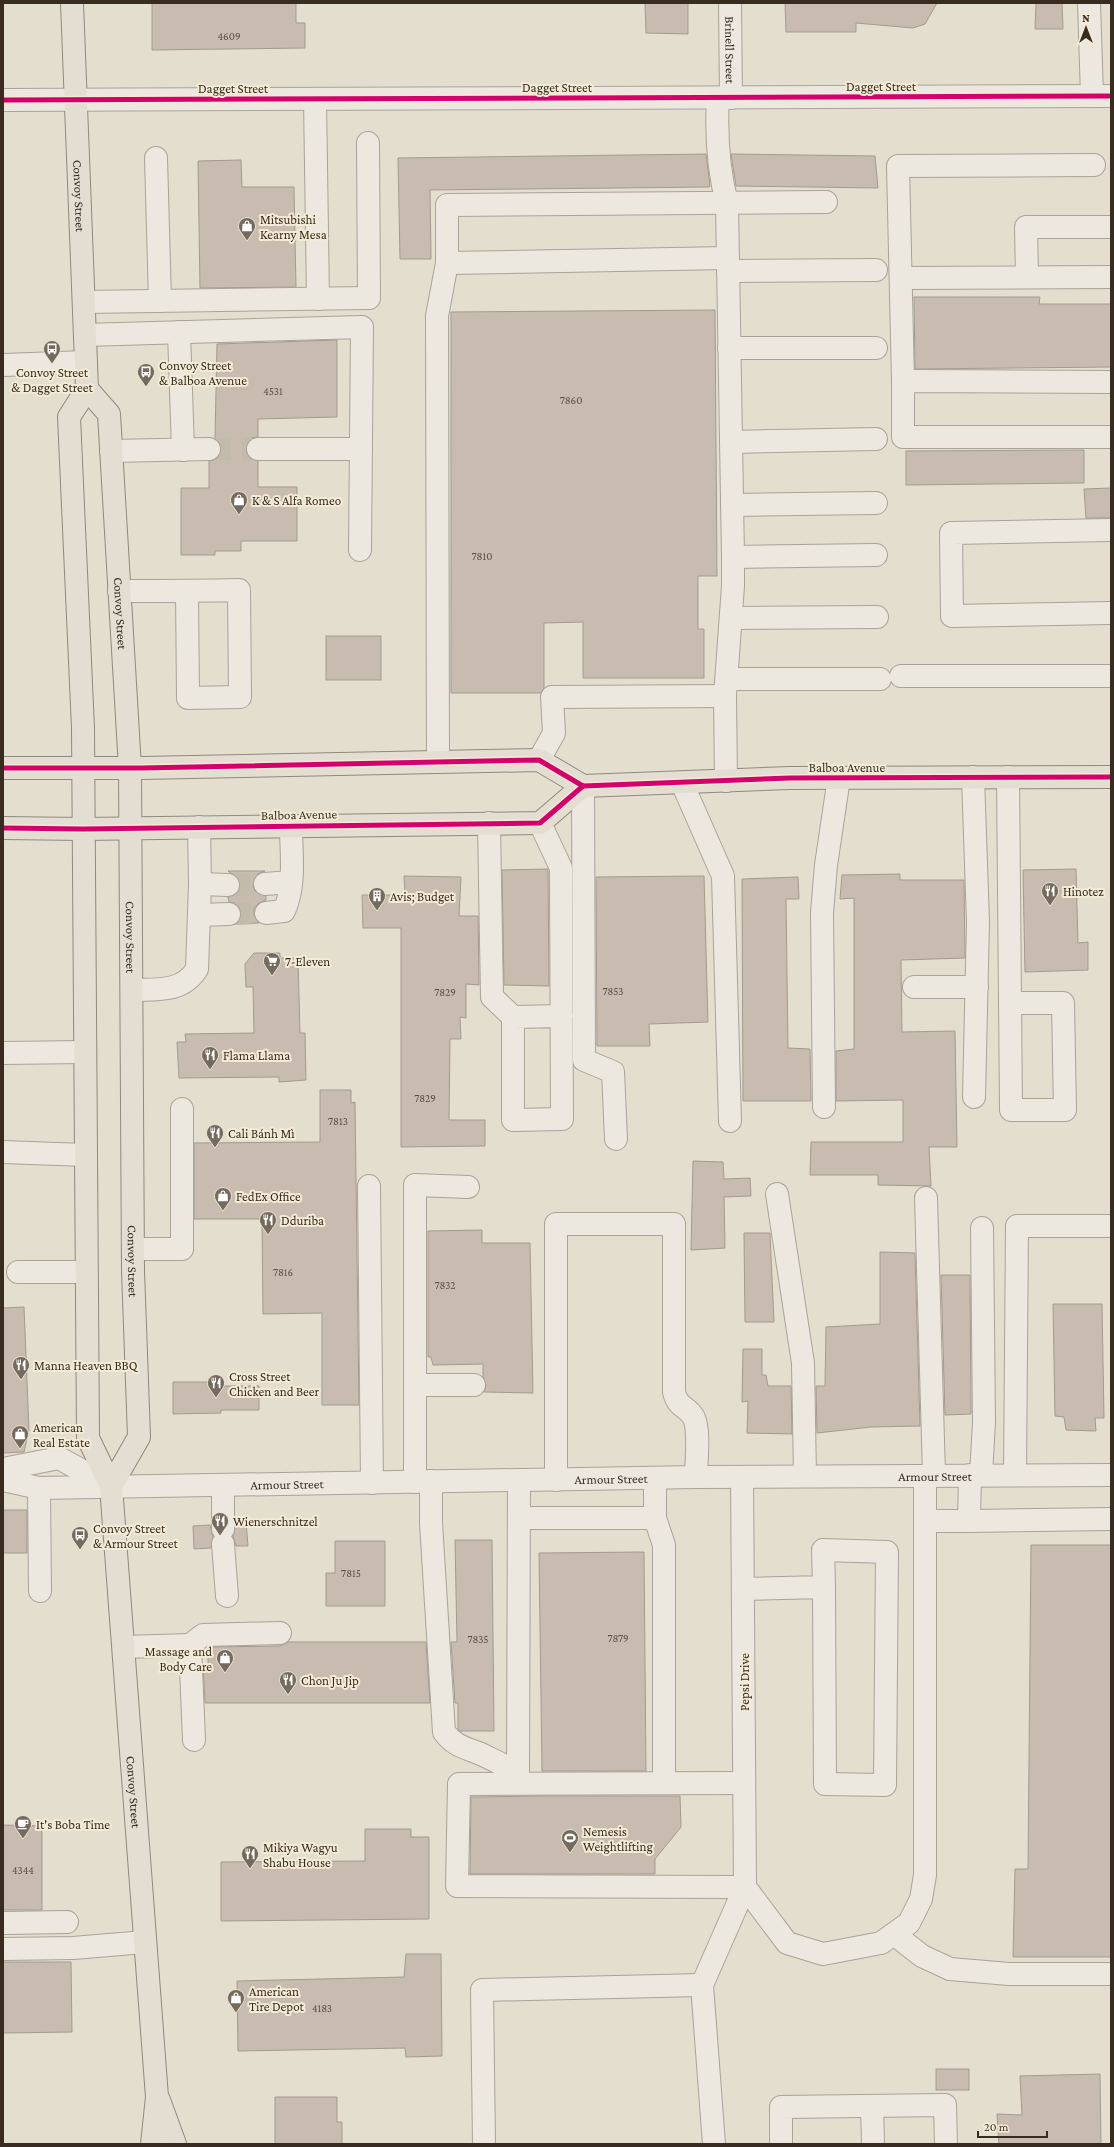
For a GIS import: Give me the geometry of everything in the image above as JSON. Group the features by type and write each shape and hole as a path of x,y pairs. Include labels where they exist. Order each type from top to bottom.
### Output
{"main road":[{"name":"Convoy Street","path":"72,3 87,389 69,418 84,768 83,829 88,1438 111,1486 158,2097 152,2144"},
{"name":"Convoy Street","path":"87,389 109,414 130,768 134,1249 139,1437 111,1486"},
{"path":"3,768 130,768 539,760 583,786 540,823"},
{"name":"Balboa Avenue","path":"583,786 839,778 1111,777"},
{"name":"Balboa Avenue","path":"3,828 83,829 292,825 540,823"},
{"name":"Convoy Street","path":"158,2097 175,2144"}],"street":[{"name":"Brinell Street","path":"726,781 726,687 731,618 733,557 727,203 722,184 719,152 725,98 730,3"},
{"path":"1089,3 1101,96"},
{"name":"Dagget Street","path":"3,100 1101,96"},
{"path":"315,99 318,299"},
{"path":"84,302 369,298 368,143"},
{"path":"156,158 160,301"},
{"path":"1094,165 898,166 904,381 903,437 1111,437"},
{"path":"438,762 437,316 447,263 447,205 826,202"},
{"path":"1026,278 1026,228 1111,227"},
{"path":"447,263 728,265 876,270"},
{"path":"901,278 1111,277"},
{"path":"85,335 362,327 360,550"},
{"path":"179,332 183,450"},
{"path":"729,348 876,348"},
{"path":"3,365 86,362"},
{"path":"904,381 1111,382"},
{"path":"731,442 876,439"},
{"path":"111,451 209,449"},
{"path":"258,449 361,449"},
{"path":"732,505 876,502"},
{"path":"1111,530 952,533 952,616 1111,613"},
{"path":"733,557 876,555"},
{"path":"120,591 239,590 240,697 188,698 187,591"},
{"path":"731,618 877,617"},
{"path":"539,760 554,733 552,697 890,677 1111,676"},
{"path":"973,777 978,922 974,1096"},
{"path":"1008,777 1010,1003 1011,1110 1065,1110 1063,1003 1010,1003"},
{"path":"824,1107 822,913 826,865 839,778"},
{"path":"682,783 723,876 730,1121"},
{"path":"583,786 584,1060 613,1072 616,1139"},
{"path":"489,823 492,997 513,1017 562,1016"},
{"path":"513,1017 513,1120 562,1119 561,868 540,823"},
{"path":"266,913 284,911 290,898 292,825"},
{"path":"132,990 171,988 191,979 197,969 200,884 199,827"},
{"path":"265,884 291,882"},
{"path":"200,884 228,885"},
{"path":"199,915 229,914"},
{"path":"914,987 977,987"},
{"path":"3,1053 85,1052"},
{"path":"134,1249 182,1249 182,1109"},
{"path":"3,1152 85,1154"},
{"path":"468,1187 416,1185 414,1385 423,1481 431,1523 444,1732 449,1739 461,1748 479,1753 518,1772 664,1771 744,1777"},
{"path":"369,1186 372,1483"},
{"path":"777,1194 803,1363 805,1476"},
{"path":"745,1887 787,1943 823,1954 881,1943 909,1923 921,1899 925,1875 925,1521 930,1476 926,1198"},
{"path":"556,1480 556,1224 674,1224 674,1392 676,1401 691,1414 695,1420 697,1428 696,1477"},
{"path":"1015,1475 1017,1226 1111,1226"},
{"path":"969,1521 984,1422 982,1228"},
{"path":"18,1272 86,1272"},
{"path":"414,1385 474,1385"},
{"path":"3,1469 59,1458 111,1486"},
{"name":"Armour Street","path":"3,1480 39,1488 696,1477 1111,1475"},
{"name":"Pepsi Drive","path":"742,1477 745,1887"},
{"path":"655,1478 656,1518 664,1545 664,1771"},
{"path":"518,1772 519,1480"},
{"path":"223,1485 223,1537 227,1596"},
{"path":"39,1488 40,1590"},
{"path":"519,1518 656,1518"},
{"path":"925,1521 1111,1518"},
{"path":"823,1550 887,1552 885,1786 825,1784 824,1588 823,1550"},
{"path":"743,1589 824,1588"},
{"path":"124,1647 190,1645 203,1635 280,1633"},
{"path":"190,1645 194,1740"},
{"path":"744,1777 459,1784 457,1886 745,1887"},
{"path":"714,2144 702,1985 745,1887"},
{"path":"3,1923 67,1922"},
{"path":"894,1934 922,1956 950,1969 1009,1974 1111,1974"},
{"path":"3,1949 73,1948 145,1942"},
{"path":"484,2144 482,1990 702,1985"},
{"path":"782,2144 781,2107 945,2105 946,2144"},
{"path":"872,2106 873,2144"}],"building":[{"path":"152,3 296,3 296,23 305,23 305,48 152,50"},
{"path":"645,3 688,3 688,34 646,33"},
{"path":"785,3 937,3 925,24 913,28 856,23 856,32 786,32"},
{"path":"1036,3 1062,3 1063,29 1035,29"},
{"path":"706,154 709,187 430,190 431,259 400,259 398,158"},
{"path":"731,154 875,156 878,188 736,186"},
{"name":"Mitsubishi Kearny Mesa","path":"241,160 242,187 294,187 296,287 200,288 198,161"},
{"path":"914,297 1040,297 1039,304 1111,304 1111,367 915,369"},
{"path":"715,310 717,576 698,576 698,629 704,629 704,678 583,678 583,622 544,623 544,688 541,693 451,693 451,312"},
{"path":"337,340 337,417 258,419 258,437 251,438 246,449 247,456 258,461 258,487 297,487 297,541 241,541 241,551 215,551 215,555 181,555 181,488 209,488 209,461 216,459 221,449 220,443 215,438 217,344"},
{"path":"1084,450 1084,483 906,485 906,451"},
{"path":"1111,488 1111,518 1086,518 1084,489"},
{"path":"326,636 381,636 381,680 326,680"},
{"path":"548,869 549,986 504,985 502,870"},
{"name":"Hinotez","path":"1076,869 1078,943 1088,942 1088,970 1025,972 1023,870"},
{"path":"228,871 265,871 258,874 253,885 255,891 266,896 266,900 259,903 254,908 254,915 259,923 237,924 241,914 240,908 235,903 229,902 228,897 238,892 240,885 239,879"},
{"path":"900,874 900,880 964,880 965,958 901,960 902,1032 955,1031 957,1147 929,1147 931,1186 878,1185 878,1175 810,1175 811,1142 903,1142 903,1100 836,1101 836,1051 854,1049 854,898 840,899 842,875"},
{"path":"404,876 461,877 459,916 478,916 479,985 466,984 466,1018 460,1017 461,1039 450,1039 449,1120 485,1120 485,1146 401,1147 401,928 363,928 362,895 405,895"},
{"path":"704,876 708,1022 649,1024 650,1046 597,1046 596,877"},
{"path":"798,877 799,899 786,899 788,1048 810,1049 811,1101 743,1101 742,879"},
{"path":"254,953 280,953 280,958 298,958 300,1033 305,1033 306,1080 279,1082 279,1077 179,1078 177,1042 186,1042 185,1034 254,1033 253,987 246,987 245,964"},
{"path":"320,1090 351,1090 351,1103 355,1102 359,1405 322,1405 322,1313 263,1314 262,1219 194,1219 194,1143 320,1142"},
{"path":"693,1161 723,1162 724,1179 750,1178 751,1196 724,1197 725,1248 691,1250"},
{"path":"482,1230 482,1243 530,1243 533,1393 484,1392 486,1385 483,1377 483,1364 433,1365 431,1357 428,1357 428,1231"},
{"path":"744,1233 770,1233 774,1322 745,1322"},
{"path":"880,1252 915,1253 920,1426 871,1427 817,1433 816,1386 825,1386 826,1327 880,1324"},
{"path":"941,1275 970,1275 971,1414 945,1415"},
{"path":"1053,1304 1102,1304 1104,1418 1095,1418 1096,1431 1066,1430 1064,1417 1055,1416"},
{"path":"24,1307 29,1430 24,1452 3,1453 3,1308"},
{"path":"743,1349 762,1349 762,1375 766,1375 768,1386 791,1386 792,1434 747,1433 748,1401 742,1402"},
{"name":"Cross Street Chicken and Beer","path":"173,1382 221,1382 221,1386 259,1386 259,1410 221,1410 221,1413 173,1414"},
{"path":"3,1510 27,1510 27,1553 3,1553"},
{"path":"246,1522 248,1546 236,1546 233,1536 236,1523"},
{"path":"210,1525 213,1537 211,1548 194,1549 193,1526"},
{"path":"455,1540 492,1540 494,1731 460,1731 458,1729 458,1703 455,1703 451,1642 457,1642"},
{"path":"335,1541 385,1541 385,1606 326,1606 326,1573 335,1573"},
{"path":"1031,1545 1111,1545 1111,1957 1013,1957 1015,1869 1028,1869"},
{"path":"644,1552 646,1771 542,1771 539,1553"},
{"path":"288,1642 426,1642 430,1703 205,1703 203,1665 208,1665 208,1647 280,1646"},
{"path":"680,1796 681,1827 655,1859 655,1874 470,1874 471,1797"},
{"path":"3,1825 42,1826 42,1910 3,1910"},
{"path":"365,1829 411,1829 411,1837 429,1837 429,1919 221,1921 221,1862 365,1861"},
{"path":"406,1954 441,1954 442,2056 406,2057 405,2048 238,2051 237,1981 404,1977"},
{"path":"3,1962 71,1962 72,2032 3,2033"},
{"path":"936,2069 969,2069 969,2090 936,2090"},
{"path":"1100,2074 1101,2144 999,2144 997,2114 1022,2115 1020,2076"},
{"path":"275,2097 337,2097 337,2122 342,2122 342,2144 275,2144"}],"tunnel":[{"path":"209,449 258,449"},
{"path":"228,885 265,884"},
{"path":"229,914 266,913"}],"cycle path":[{"path":"3,100 1111,96"},
{"path":"3,768 141,768 539,760 583,786 790,778 1111,777"},
{"path":"3,828 83,829 540,823 583,786"}],"place":[{"name":"Mitsubishi Kearny Mesa","path":"247,241"},
{"name":"Convoy Street & Dagget Street","path":"52,364"},
{"name":"Convoy Street & Balboa Avenue","path":"146,387"},
{"name":"K & S Alfa Romeo","path":"239,515"},
{"name":"Hinotez","path":"1050,906"},
{"name":"Avis; Budget","path":"377,911"},
{"name":"7-Eleven","path":"272,976"},
{"name":"Flama Llama","path":"210,1070"},
{"name":"Cali Bánh Mì","path":"215,1148"},
{"name":"FedEx Office","path":"223,1211"},
{"name":"Dduriba","path":"268,1235"},
{"name":"Manna Heaven BBQ","path":"21,1380"},
{"name":"Cross Street Chicken and Beer","path":"216,1398"},
{"name":"American Real Estate","path":"20,1449"},
{"name":"Wienerschnitzel","path":"220,1536"},
{"name":"Convoy Street & Armour Street","path":"80,1550"},
{"name":"Massage and Body Care","path":"225,1673"},
{"name":"Chon Ju Jip","path":"288,1695"},
{"name":"It's Boba Time","path":"23,1839"},
{"name":"Nemesis Weightlifting","path":"570,1853"},
{"name":"Mikiya Wagyu Shabu House","path":"250,1869"},
{"name":"American Tire Depot","path":"236,2013"}]}
